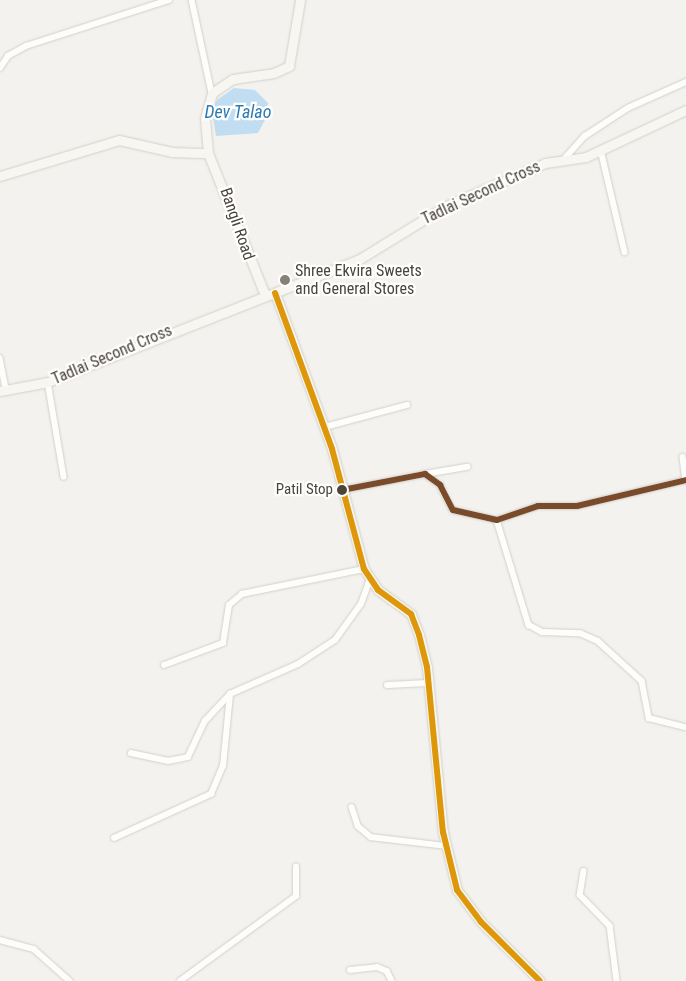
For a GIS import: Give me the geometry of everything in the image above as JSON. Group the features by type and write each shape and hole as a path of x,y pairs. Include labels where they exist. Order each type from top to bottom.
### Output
{"street":[{"path":"0,68 8,56 26,46 168,0"},
{"path":"192,0 212,94 233,79 274,73 289,66 300,0"},
{"path":"564,159 585,136 628,108 686,82"},
{"name":"Bangli Road","path":"212,94 205,118 208,153 270,294 325,427 364,569 370,579 411,614 428,683 446,846 453,878 466,903 540,981"},
{"name":"Tadlai Second Cross","path":"3,390 48,382 358,260 444,207 545,162 601,150 686,110"},
{"path":"0,176 119,140 172,152 208,153"},
{"path":"601,150 624,252"},
{"path":"0,358 3,390"},
{"path":"48,382 64,477"},
{"path":"325,427 407,405"},
{"path":"426,474 440,485 453,510 497,520 538,506 577,506 686,481 683,458"},
{"path":"342,490 467,467"},
{"path":"497,520 529,625 542,632 580,633 598,641 642,682 649,718 686,728"},
{"path":"164,665 223,643 229,605 242,594 364,569"},
{"path":"131,753 168,762 188,757 206,721 230,694 298,664 334,640 361,604 370,579"},
{"path":"387,685 428,683"},
{"path":"114,838 211,794 222,766 230,694"},
{"path":"352,807 358,826 371,837 446,846"},
{"path":"180,981 296,896 296,867"},
{"path":"584,871 580,895 610,926 616,981"},
{"path":"0,940 34,949 70,981"},
{"path":"350,970 384,969 392,981"}],"water":[{"name":"Dev Talao","path":"234,88 255,90 268,103 266,118 258,133 216,136 212,111 217,100"}],"transit line":[{"path":"275,293 332,449 364,569 378,590 411,614 419,635 427,667 443,832 457,890 481,922 540,981"},
{"path":"342,490 425,474 440,485 453,510 497,520 538,506 577,506 686,480"}],"place":[{"name":"Shree Ekvira Sweets and General Stores","path":"285,280"},
{"name":"Patil Stop","path":"342,490"}]}
